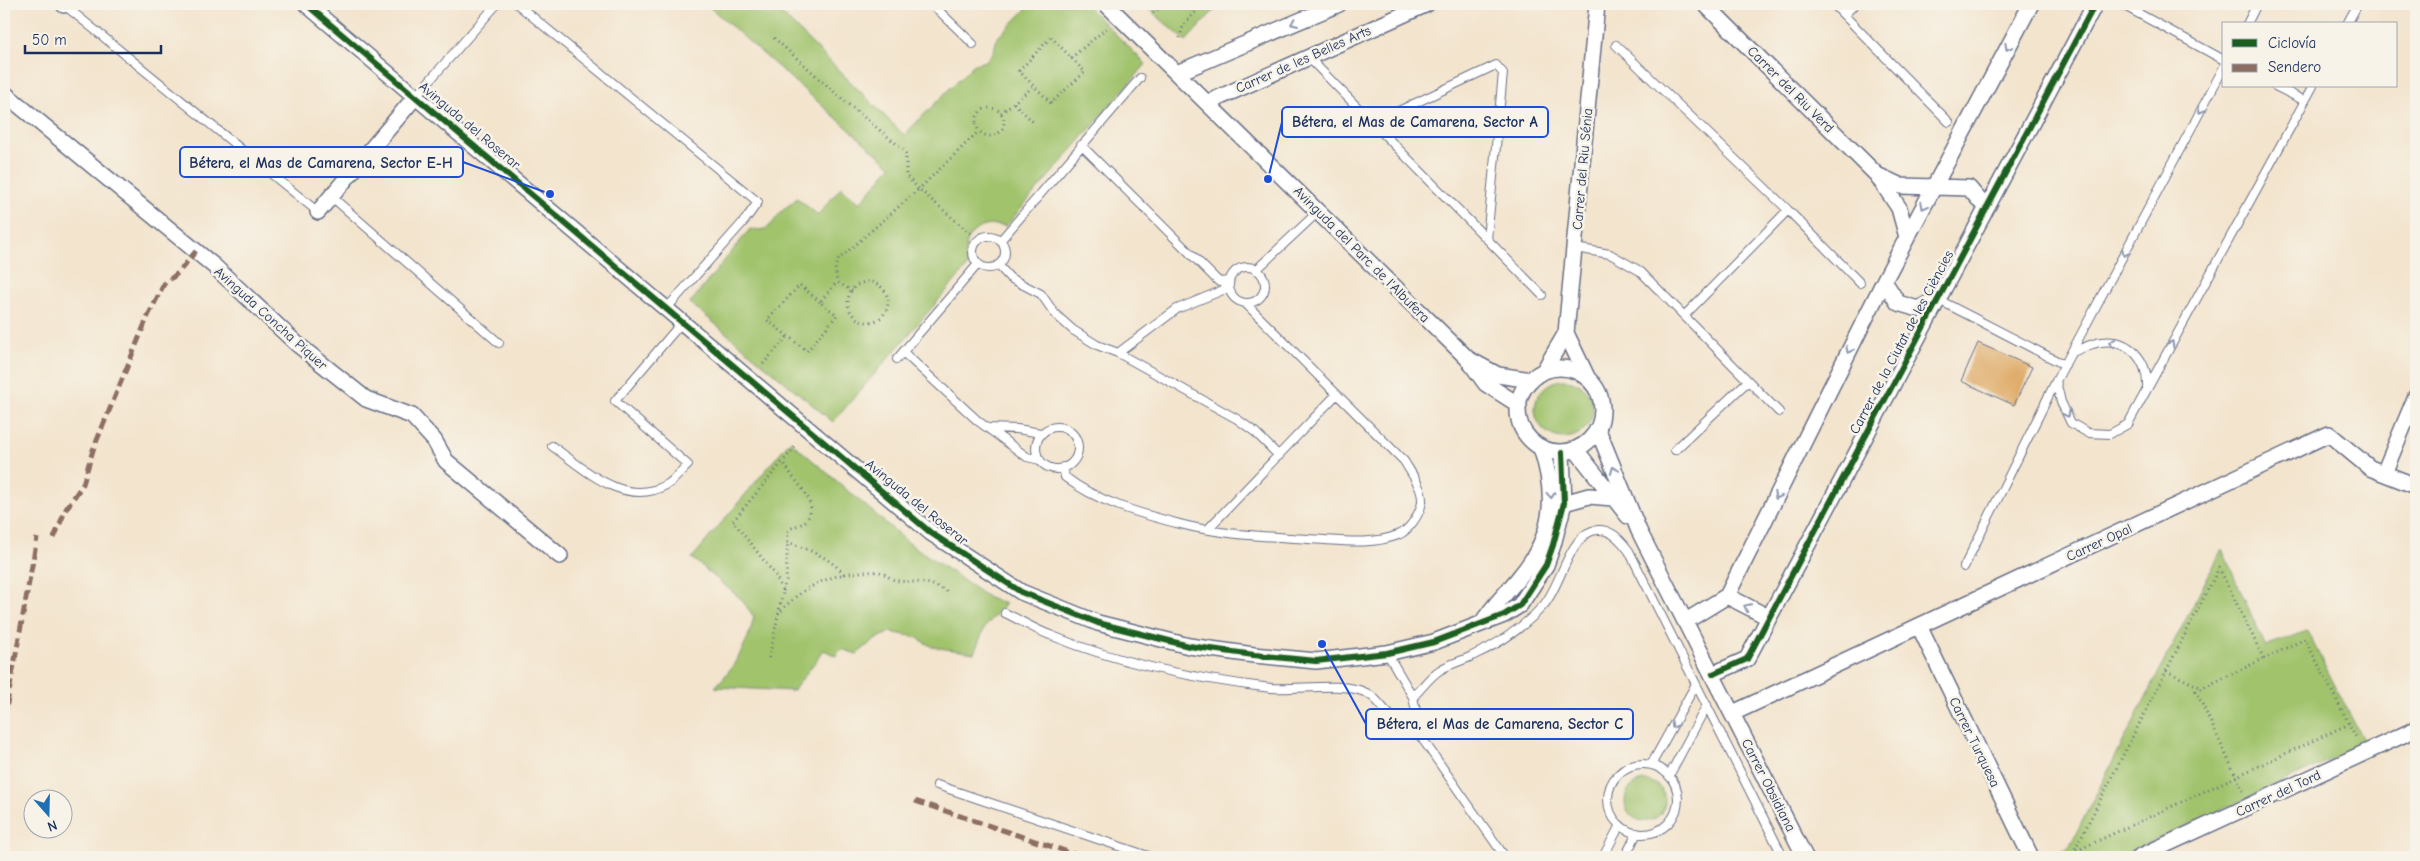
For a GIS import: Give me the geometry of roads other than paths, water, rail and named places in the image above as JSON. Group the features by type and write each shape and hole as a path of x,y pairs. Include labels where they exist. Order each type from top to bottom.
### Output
{"street":[{"name":"Avinguda del Roserar","path":"306,4 668,308 931,533 1020,592 1098,623 1189,646 1316,661 1386,653 1434,642 1504,615 1520,605 1546,565 1564,503 1569,451"},
{"name":"Avinguda del Parc de l'Albufera","path":"1106,4 1467,358 1486,384 1518,405"},
{"path":"1176,73 1339,4"},
{"name":"Carrer de les Belles Arts","path":"1207,103 1427,4"},
{"name":"Carrer del Riu Sénia","path":"1537,376 1566,334 1597,4"},
{"name":"Carrer del Riu Verd","path":"1705,4 1877,175 1899,208 1907,237"},
{"path":"1686,622 1726,596 1907,237 2031,4"},
{"name":"Carrer de la Ciutat de les Ciències","path":"1713,674 1747,659 2095,4"},
{"name":"Avinguda Concha Piquer","path":"4,92 214,266 312,357 366,399 412,416 434,440 446,462 560,556"},
{"path":"318,212 416,96"},
{"name":"Carrer del Riu Verd","path":"1877,175 1901,186 1969,188 1986,208"},
{"path":"1884,282 1898,302 1918,310 1937,299"},
{"path":"1566,334 1587,377 1596,388 1602,402 1603,416 1598,430 1589,442 1569,451 1542,448 1534,444 1524,433 1519,419 1518,405 1523,391 1537,376 1557,368 1572,370 1587,377"},
{"name":"Avinguda del Parc de l'Albufera","path":"1467,358 1498,375 1537,376"},
{"path":"2416,396 2384,473 2416,486"},
{"path":"1598,430 1639,532 1733,713"},
{"name":"Carrer Opal","path":"1733,713 2329,434 2370,468 2384,473"},
{"path":"1482,623 1491,608 1521,576 1538,553 1547,529 1552,505 1549,470 1542,448"},
{"path":"1569,451 1613,498 1639,532"},
{"path":"1564,503 1589,496 1613,498"},
{"path":"1726,596 1768,617"},
{"name":"Carrer Turquesa","path":"1919,626 2031,857"},
{"name":"Carrer Obsidiana","path":"1733,713 1806,857"},
{"name":"Carrer del Tord","path":"2139,857 2416,729"}],"lane":[{"path":"64,4 318,212"},
{"path":"416,96 497,4"},
{"path":"518,4 758,202 745,220 668,308"},
{"path":"932,4 973,44"},
{"path":"1832,4 1949,122"},
{"path":"1844,15 1855,4"},
{"path":"2121,4 2222,59"},
{"path":"2248,22 2257,4"},
{"path":"2348,22 2358,4"},
{"path":"1616,45 1788,210 1860,283"},
{"path":"1308,57 1542,295"},
{"path":"1372,123 1496,65 1503,73 1487,240"},
{"path":"1964,567 2056,381 2222,71"},
{"path":"1000,241 1140,78"},
{"path":"2279,88 2305,101"},
{"path":"2056,381 2061,402 2071,423 2088,433 2110,434 2128,424 2312,88"},
{"path":"1081,145 1219,282 1228,285"},
{"path":"332,196 499,343"},
{"path":"1684,316 1788,210"},
{"path":"1256,270 1319,211"},
{"path":"987,236 1000,241 1005,253 998,265 988,268 978,264 973,252 977,241 987,236"},
{"path":"1575,248 1610,254 1640,271 1779,412"},
{"path":"978,264 900,356 988,428 1027,457 1040,460 1051,468 1063,467 1076,457 1078,450 1075,437 1068,430 1061,427 1055,426 1041,433 1017,429 988,428"},
{"path":"998,265 1010,278 1041,294 1055,314 1073,330 1097,345 1118,353 1237,419 1256,432 1279,456"},
{"path":"1063,467 1065,477 1083,491 1154,516 1230,534 1355,541 1384,539 1400,534 1410,525 1422,502 1418,485 1404,461 1246,304 1234,298 1228,285 1231,276 1240,268 1246,267 1256,270 1262,276 1265,288 1259,299 1246,304"},
{"path":"1118,353 1177,310 1228,285"},
{"path":"1937,299 2065,365"},
{"path":"552,446 600,480 629,493 650,492 669,483 688,465 615,401 683,321"},
{"path":"2072,352 2102,342 2131,348 2143,362 2147,378 2146,389"},
{"path":"1675,450 1748,381"},
{"path":"1208,529 1336,395"},
{"path":"1040,460 1036,453 1036,444 1041,433"},
{"path":"1413,696 1440,670 1498,644 1523,625 1544,606 1557,586 1580,538 1593,531 1608,531 1619,538 1630,550 1783,857"},
{"path":"1006,613 1048,635 1147,667 1207,679 1270,687 1359,690 1374,696 1390,715 1421,737 1505,857"},
{"path":"1386,653 1413,696 1421,737"},
{"path":"1651,765 1696,684"},
{"path":"1669,776 1707,705"},
{"path":"1651,765 1669,776 1678,795 1674,816 1667,824 1658,830 1637,833 1620,825 1613,816 1609,805 1612,783 1619,774 1629,768 1651,765"},
{"path":"937,785 1151,857"},
{"path":"1603,857 1620,825"},
{"path":"1625,857 1637,833"}],"place":[{"name":"Bétera, el Mas de Camarena, Sector A","path":"1268,179"},
{"name":"Bétera, el Mas de Camarena, Sector E-H","path":"550,194"},
{"name":"Bétera, el Mas de Camarena, Sector C","path":"1322,644"}]}
